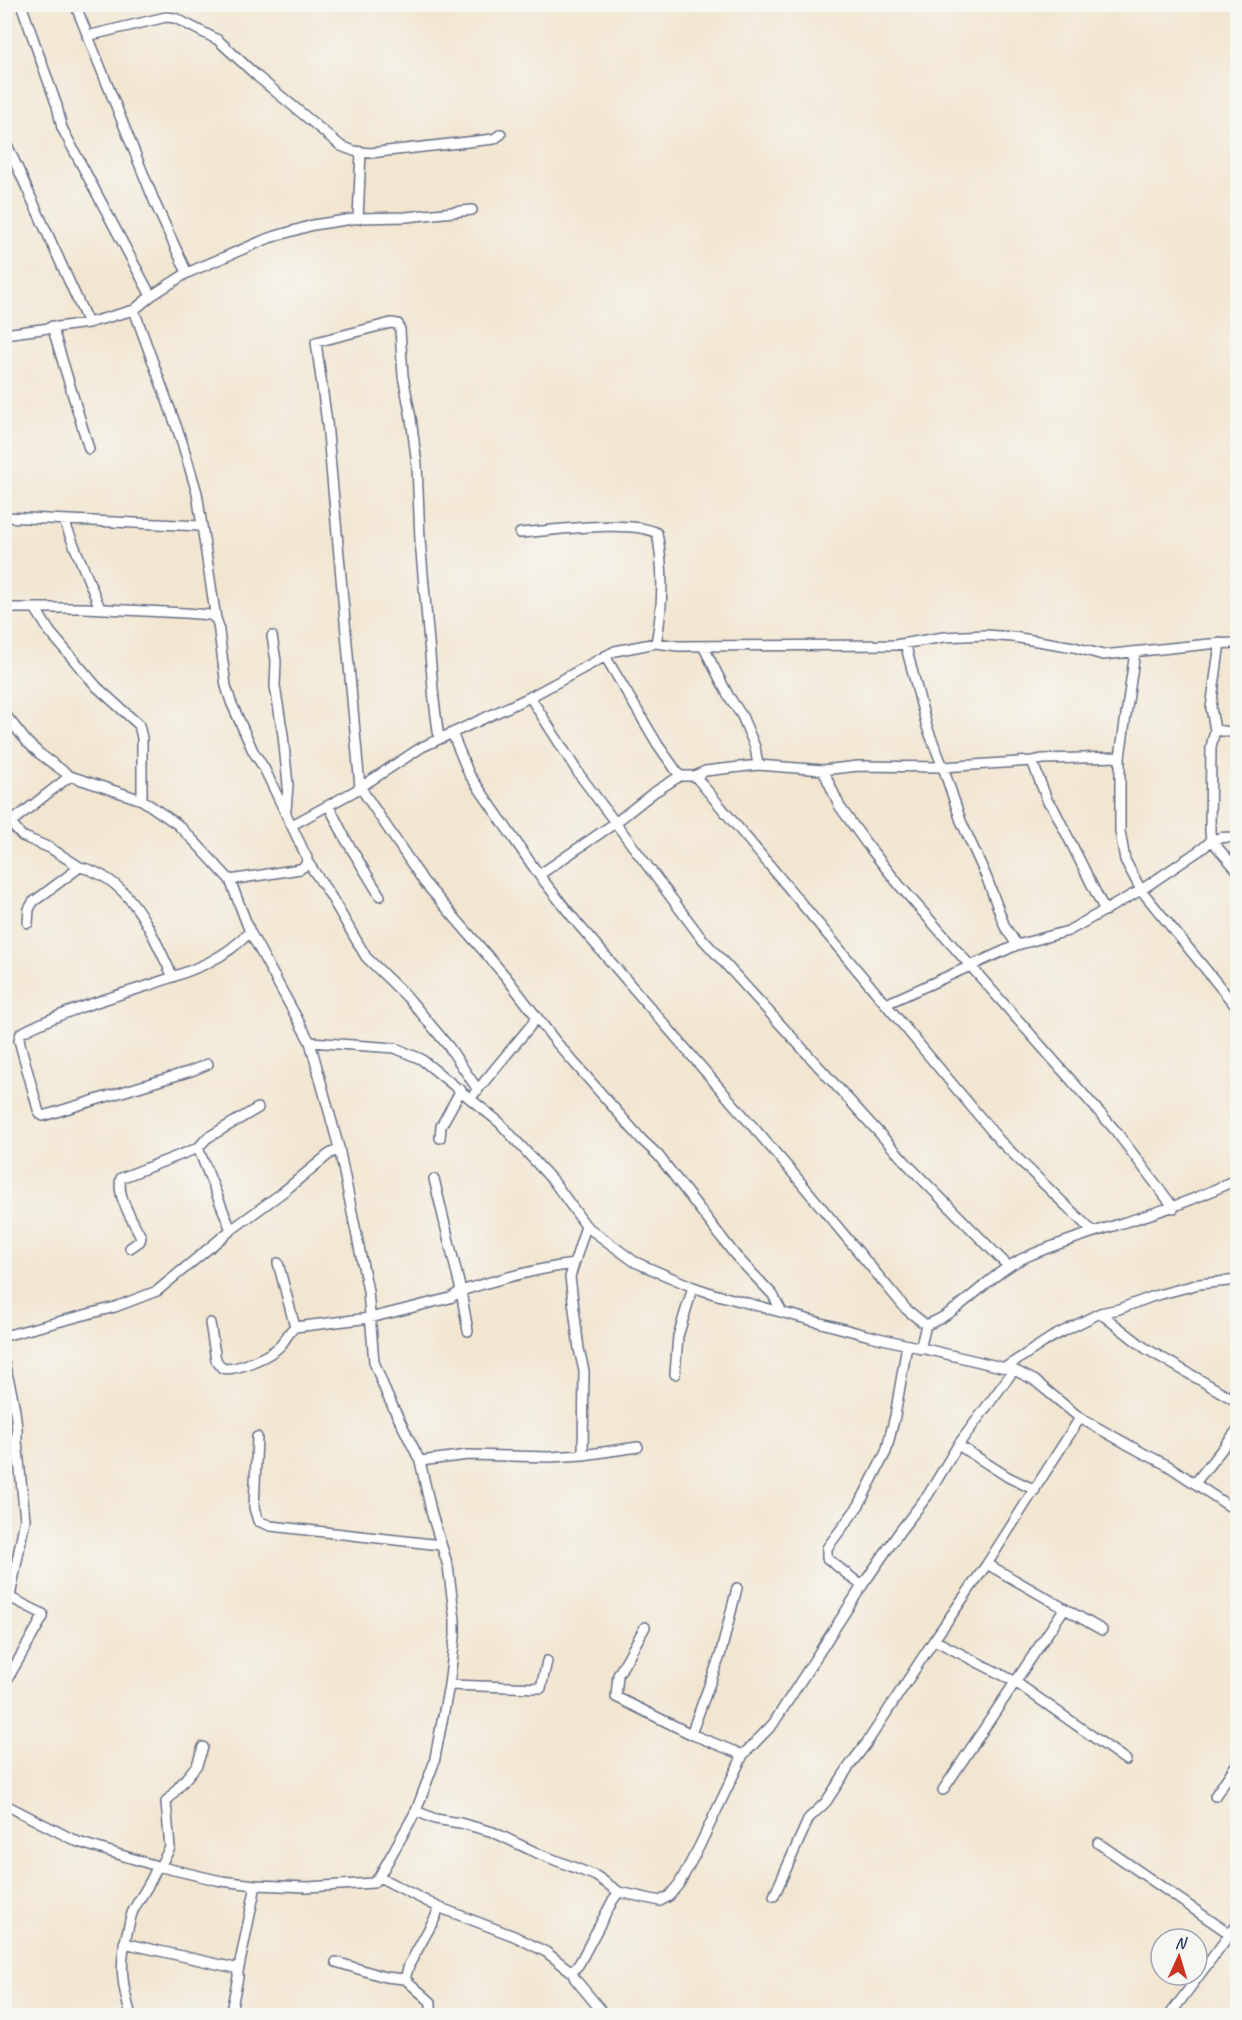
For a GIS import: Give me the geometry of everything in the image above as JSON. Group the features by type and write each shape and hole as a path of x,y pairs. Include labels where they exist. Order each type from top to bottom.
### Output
{"street":[{"path":"21,4 57,106 62,129 152,296"},
{"path":"75,4 154,203 187,273"},
{"path":"87,36 166,17 175,18 218,40 258,77 335,141 361,152 395,151 472,142 494,139 501,135"},
{"path":"4,138 88,322"},
{"path":"358,219 361,152"},
{"path":"4,334 88,322 134,310 187,273 269,238 313,225 472,210"},
{"path":"134,310 182,442 197,493 225,686 253,751 264,768 307,854 306,865 300,868 230,880"},
{"path":"440,739 434,700 420,540 417,465 403,375 400,330 398,324 391,323 316,342 327,423 360,787 424,882 506,977 537,1018 634,1131 658,1155 735,1255 773,1295 782,1312"},
{"path":"52,326 88,449"},
{"path":"4,517 201,526"},
{"path":"64,521 100,608"},
{"path":"520,532 630,526 648,528 657,533 662,596 656,643"},
{"path":"6,606 185,613 210,615 216,619"},
{"path":"35,608 50,632 97,687 139,725 142,738 142,800"},
{"path":"292,825 329,806 422,747 530,697 605,656 632,646 656,643 678,646 905,643 944,637 985,635 1074,647 1103,655 1238,643"},
{"path":"272,636 276,661 275,686 284,735 288,784 286,812"},
{"path":"905,643 927,727 961,821 986,876 1005,927 1017,945"},
{"path":"1220,643 1211,708 1215,730 1211,747 1210,831 1211,840 1238,871"},
{"path":"703,646 728,695 742,716 755,747 758,765"},
{"path":"1135,652 1120,757 1120,831 1125,860 1141,890 1238,1009"},
{"path":"605,656 658,745 680,776"},
{"path":"530,697 579,774 699,935 910,1168 1008,1266"},
{"path":"4,713 33,748 70,776 142,800 177,824 230,880 250,932 310,1042 339,1148 368,1291 374,1362 387,1395 420,1461 448,1566 455,1637 449,1685 434,1763 416,1811 373,1883 307,1887 221,1881 159,1866 78,1842 4,1804"},
{"path":"1215,730 1238,733"},
{"path":"452,733 469,774 539,875 578,924 792,1172 906,1309 926,1325"},
{"path":"539,875 680,776 695,776 705,771 758,765 823,770 858,766 943,767 1032,762 1043,759 1120,757"},
{"path":"1032,762 1048,802 1053,807 1105,911"},
{"path":"823,770 840,807 900,886 1115,1130 1174,1208"},
{"path":"70,776 7,824 22,836 50,848 80,867 95,871 120,887 143,915 173,977"},
{"path":"695,776 1000,1141 1093,1232"},
{"path":"329,806 346,840 380,896"},
{"path":"886,1004 1017,945 1068,931 1141,890 1203,848 1211,840 1222,836 1238,837"},
{"path":"307,861 366,957 411,1001 449,1047 478,1090"},
{"path":"28,923 29,909 33,902 80,867"},
{"path":"208,1064 43,1116 39,1113 19,1040 21,1033 49,1018 213,962 250,932"},
{"path":"471,1098 537,1018"},
{"path":"310,1042 395,1048 421,1059 500,1122 546,1174 586,1226 635,1262 693,1287 907,1345 1010,1369 1034,1380 1080,1418 1167,1465 1238,1512"},
{"path":"440,1138 441,1126 461,1090"},
{"path":"130,1248 140,1241 141,1237 120,1193 121,1178 198,1148 207,1138 258,1108"},
{"path":"198,1148 231,1230"},
{"path":"4,1336 115,1307 157,1291 231,1230 339,1148"},
{"path":"920,1348 926,1325 948,1313 1008,1266 1026,1256 1093,1232 1174,1208 1238,1178"},
{"path":"434,1179 461,1291 468,1331"},
{"path":"583,1455 584,1371 579,1350 570,1277 586,1226"},
{"path":"278,1263 295,1327"},
{"path":"210,1323 216,1360 222,1368 230,1370 266,1356 280,1346 291,1329 295,1327 370,1318 450,1298 461,1291 506,1276 574,1264"},
{"path":"416,1811 435,1819 493,1832 537,1853 596,1876 619,1892 660,1901 669,1896 679,1884 699,1847 743,1755 773,1724 862,1586 928,1495 958,1445 1010,1369 1052,1337 1100,1313 1199,1284 1238,1280"},
{"path":"675,1374 678,1336 693,1287"},
{"path":"1100,1313 1145,1348 1238,1402"},
{"path":"862,1586 827,1558 826,1548 860,1505 886,1452 895,1416 907,1345"},
{"path":"4,1363 15,1412 25,1519 8,1596 43,1614 4,1684"},
{"path":"774,1896 809,1818 826,1802 987,1564 1080,1418"},
{"path":"1195,1483 1238,1429"},
{"path":"257,1437 254,1508 258,1521 271,1526 441,1545"},
{"path":"4,1438 17,1441"},
{"path":"958,1445 1008,1477 1035,1490"},
{"path":"420,1461 468,1455 549,1457 583,1455 638,1447"},
{"path":"987,1564 1102,1630"},
{"path":"691,1734 720,1656 737,1588"},
{"path":"943,1790 1064,1609"},
{"path":"645,1627 618,1675 616,1697 691,1734 743,1755"},
{"path":"934,1640 1014,1681 1126,1760"},
{"path":"449,1685 541,1688 547,1661"},
{"path":"130,2016 122,1976 121,1961 124,1943 132,1914 170,1848 166,1802 197,1765 203,1747"},
{"path":"1215,1796 1238,1762"},
{"path":"1098,1844 1230,1934"},
{"path":"378,1877 438,1907 514,1936 546,1952 572,1972 575,1979 600,2009 600,2016"},
{"path":"230,2016 256,1885"},
{"path":"572,1972 579,1964 619,1892"},
{"path":"405,1978 409,1965 436,1916 438,1907"},
{"path":"1169,2016 1238,1923"},
{"path":"124,1943 235,1968 238,1972"},
{"path":"336,1962 385,1977 405,1978 430,2002 431,2009 427,2016"}]}
